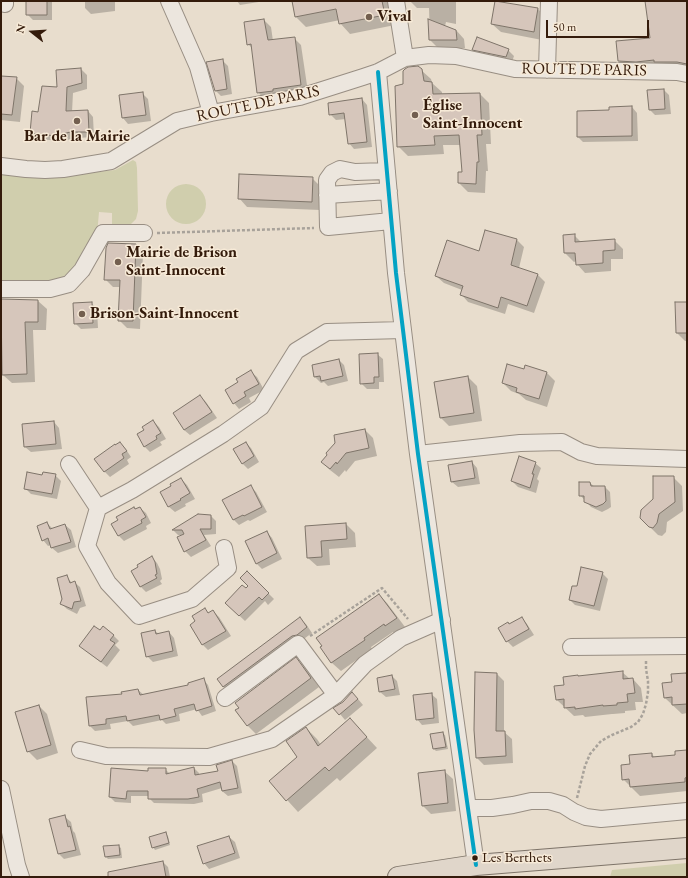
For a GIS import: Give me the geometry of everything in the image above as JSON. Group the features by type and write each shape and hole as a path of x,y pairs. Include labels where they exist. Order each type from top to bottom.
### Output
{"main road":[{"path":"398,877 476,865 687,848"}],"street":[{"path":"1,3 5,4 5,1"},
{"path":"169,1 198,67 211,113"},
{"path":"396,1 405,58"},
{"path":"547,70 549,1"},
{"name":"ROUTE DE PARIS","path":"1,166 45,170 63,169 111,161 177,121 211,113 300,97 378,72 405,58 429,55 456,56 515,69 677,72 687,74"},
{"path":"378,72 402,330 476,865"},
{"path":"387,170 355,172 340,169 332,173 327,180 328,227 391,221"},
{"path":"327,196 389,191"},
{"path":"1,289 50,289 69,284 82,270 103,234 144,233"},
{"path":"224,548 228,568 192,600 139,616 108,583 87,546 98,508 132,490 223,434 260,407 296,351 327,332 402,330"},
{"path":"418,454 520,443 562,442 581,452 597,456 687,459"},
{"path":"68,464 98,508"},
{"path":"80,750 106,756 210,757 272,739 336,695 365,664 401,638 442,620"},
{"path":"225,698 298,644 336,695"},
{"path":"571,648 687,646"},
{"path":"1,789 17,866 21,877"},
{"path":"468,808 492,808 531,801 549,802 563,805 586,817 601,819 687,811"}],"path":[{"path":"144,233 328,227"},
{"path":"298,644 382,588 418,630"},
{"path":"574,812 585,766 590,754 601,741 631,727 638,722 643,714 648,692 646,647"}],"shaded area":[{"path":"133,160 136,162 137,168 138,211 136,219 131,224 124,226 112,225 112,213 99,212 97,235 86,245 79,259 69,273 61,278 49,282 1,282 1,173 49,177 115,170"},
{"path":"186,184 200,190 206,204 200,218 186,224 172,218 166,204 172,190"},
{"path":"687,863 687,877 610,877 612,870"}],"building":[{"path":"26,1 47,1 47,15 26,15"},
{"path":"292,1 382,1 385,15 339,24 336,9 295,17"},
{"path":"495,1 538,8 534,32 491,24"},
{"path":"645,1 687,1 687,64 677,62 654,62 654,60 636,62 618,61 616,41 650,38"},
{"path":"264,19 268,40 295,37 301,85 257,93 251,44 247,45 244,22"},
{"path":"428,19 456,30 457,40 429,40"},
{"path":"477,37 509,49 506,57 472,50"},
{"path":"223,59 227,89 215,91 206,62"},
{"path":"418,66 422,69 424,81 432,82 433,94 480,93 482,135 477,135 479,162 477,162 476,184 458,183 458,172 462,172 459,135 434,136 435,145 397,147 395,86 403,84 403,71 405,69 408,67"},
{"path":"81,68 82,83 67,87 66,111 88,110 89,132 70,132 56,136 30,133 32,111 38,112 42,86 57,87 56,70"},
{"path":"1,76 17,77 12,115 1,114"},
{"path":"664,89 665,109 649,110 647,90"},
{"path":"143,92 146,115 122,118 119,95"},
{"path":"362,98 367,142 348,144 344,113 329,115 328,103"},
{"path":"632,106 632,136 577,137 577,111 609,110 609,107"},
{"path":"239,174 313,177 312,202 238,199"},
{"path":"485,230 517,239 511,265 538,274 527,306 501,297 498,308 460,295 463,286 435,276 447,240 479,251"},
{"path":"575,234 575,242 615,239 615,250 603,251 603,263 576,265 575,253 564,253 563,235"},
{"path":"108,243 136,244 133,321 118,321 120,280 104,280 106,248"},
{"path":"1,299 38,300 38,322 25,322 27,374 2,375"},
{"path":"92,302 93,323 74,324 73,303"},
{"path":"675,302 687,302 687,333 676,333"},
{"path":"378,353 379,377 374,377 374,383 360,384 359,354"},
{"path":"339,359 343,376 321,381 320,376 314,377 312,365"},
{"path":"507,364 524,369 525,365 547,372 539,399 516,392 517,388 502,383"},
{"path":"251,370 259,384 244,392 246,396 233,404 225,390 238,382 236,379"},
{"path":"468,376 474,413 440,418 434,382"},
{"path":"200,395 212,412 184,430 173,413"},
{"path":"153,420 161,433 156,436 157,439 144,447 137,434 144,430 142,427"},
{"path":"54,421 56,444 24,447 22,424"},
{"path":"365,429 369,448 346,453 337,464 336,462 330,469 321,462 327,455 326,453 335,443 334,435"},
{"path":"120,442 127,451 122,454 124,458 104,472 94,459"},
{"path":"246,442 254,456 242,464 233,449"},
{"path":"519,456 536,462 530,488 511,481"},
{"path":"472,461 475,478 451,482 448,465"},
{"path":"27,472 42,475 43,472 56,474 52,494 24,489"},
{"path":"653,476 674,476 675,502 659,514 657,523 653,528 649,527 640,518 641,510 653,499"},
{"path":"181,478 190,493 168,507 160,492"},
{"path":"579,482 590,482 591,486 605,486 606,501 596,507 584,502 584,496 579,496"},
{"path":"251,485 262,507 233,520 222,500"},
{"path":"134,507 135,509 140,507 146,517 141,520 142,523 118,536 111,524 118,520 116,517"},
{"path":"198,514 211,515 211,529 200,529 206,540 184,552 177,537 184,534 182,530 172,530"},
{"path":"47,522 50,529 65,524 71,542 51,548 48,538 42,541 37,526"},
{"path":"346,523 347,539 321,541 322,557 307,558 305,526"},
{"path":"267,531 277,553 256,564 245,541"},
{"path":"152,556 155,562 157,574 155,575 157,578 140,587 131,571 138,567 137,565"},
{"path":"581,567 603,572 594,606 569,600 572,586 577,586"},
{"path":"247,571 269,593 262,600 259,597 239,616 225,603 242,585 246,588 248,586 240,578"},
{"path":"67,575 70,583 75,581 81,601 74,602 72,609 60,604 62,599 57,578"},
{"path":"379,594 397,618 385,626 384,624 364,638 365,640 331,663 320,647 322,646 316,638"},
{"path":"205,608 208,613 213,610 226,631 202,645 190,625 195,621 192,616"},
{"path":"300,617 307,627 297,635 292,636 223,687 217,679"},
{"path":"522,617 529,629 506,642 498,628 508,622 509,624"},
{"path":"94,626 100,630 103,626 114,635 110,640 115,643 101,662 79,646"},
{"path":"155,630 156,634 169,631 173,651 146,657 141,633"},
{"path":"296,657 311,678 247,726 235,710 239,708 235,703"},
{"path":"623,671 623,679 633,678 635,693 627,694 628,702 617,703 617,705 603,705 575,709 575,707 564,708 564,699 556,700 554,686 564,685 563,677"},
{"path":"475,672 497,673 496,731 505,731 506,756 476,758 474,730"},
{"path":"686,673 687,704 672,705 672,697 664,698 662,683 672,682 671,674"},
{"path":"392,675 395,689 379,692 377,678"},
{"path":"204,678 212,706 196,711 194,704 174,709 176,716 160,720 159,715 127,721 126,716 106,719 106,724 89,726 86,697 122,694 121,692 138,689 140,695 188,685 188,683"},
{"path":"352,692 358,699 339,715 333,708 343,702"},
{"path":"432,693 434,718 416,720 413,695"},
{"path":"39,705 51,745 27,752 15,712"},
{"path":"350,718 367,737 329,771 325,767 286,801 269,781 297,757 286,741 306,727 318,746"},
{"path":"443,732 446,747 433,749 430,734"},
{"path":"687,750 687,777 685,778 685,782 630,787 629,779 622,780 621,765 630,764 629,755 652,753 652,757 675,755 675,751"},
{"path":"232,760 238,788 222,791 220,782 197,789 199,797 188,799 148,799 148,791 127,791 126,799 109,797 111,768 148,771 148,768 166,768 166,774 194,767 195,775 218,771 216,765"},
{"path":"445,770 448,803 422,806 418,773"},
{"path":"65,815 68,827 70,826 76,850 58,854 49,819"},
{"path":"166,832 169,843 152,848 149,837"},
{"path":"229,836 235,853 203,864 197,846"},
{"path":"119,845 120,855 105,857 103,846"},
{"path":"163,861 166,877 108,877 108,872"}],"transit line":[{"path":"378,72 396,273 418,454 476,865"}],"place":[{"name":"Vival","path":"369,17"},
{"name":"Église Saint-Innocent","path":"415,115"},
{"name":"Bar de la Mairie","path":"77,121"},
{"name":"Mairie de Brison Saint-Innocent","path":"118,262"},
{"name":"Brison-Saint-Innocent","path":"82,314"},
{"name":"Les Berthets","path":"475,858"}]}
